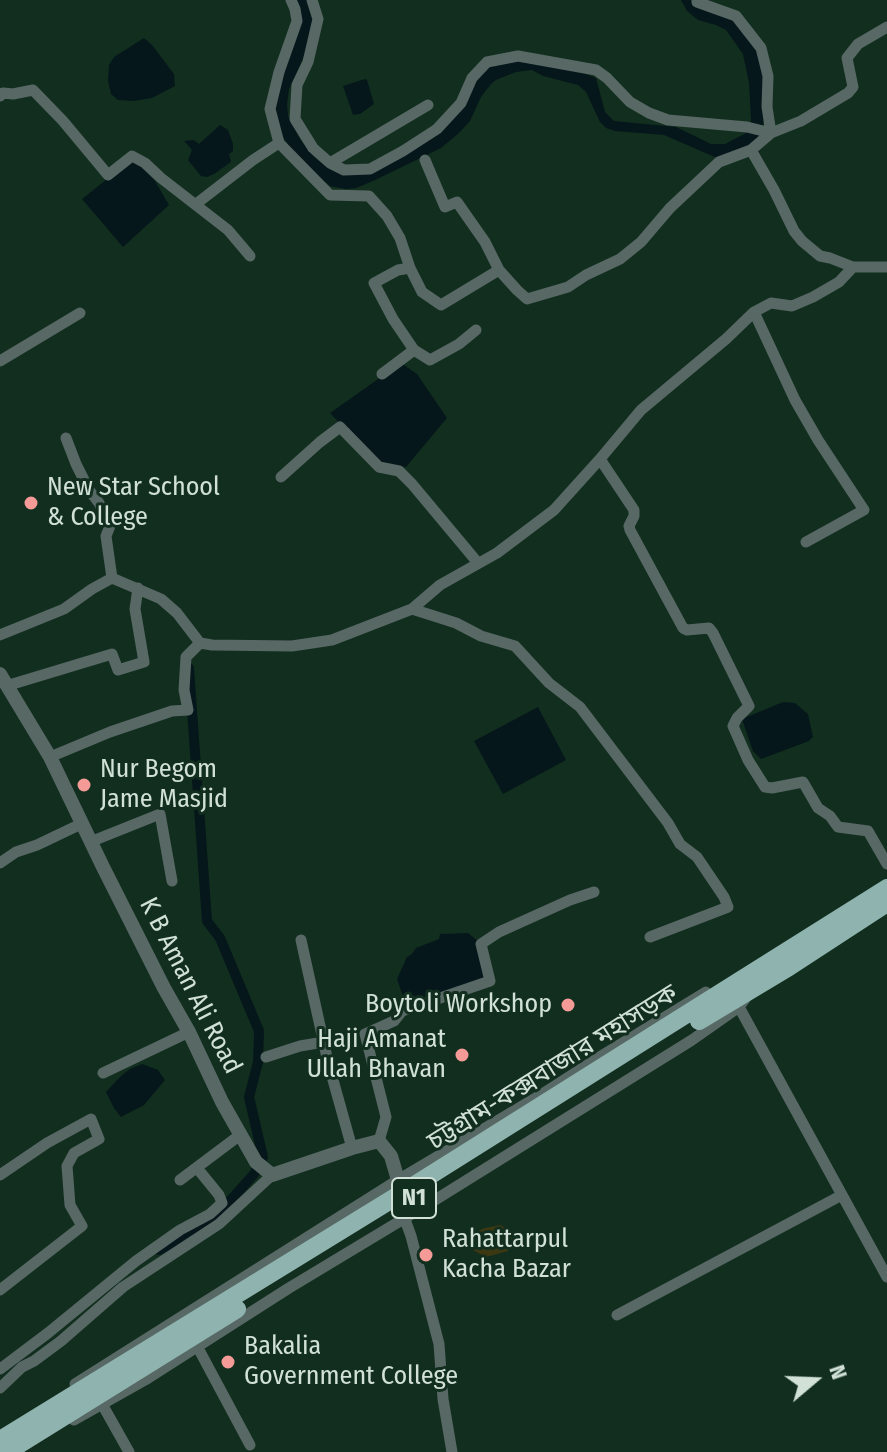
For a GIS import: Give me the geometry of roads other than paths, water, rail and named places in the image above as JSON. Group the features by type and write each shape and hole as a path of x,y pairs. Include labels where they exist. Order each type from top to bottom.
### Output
{"highway":[{"name":"চট্টগ্রাম-কক্সবাজার মহাসড়ক","path":"7,1452 750,991 887,888"},
{"name":"চট্টগ্রাম-কক্সবাজার মহাসড়ক","path":"0,1440 402,1193 887,903"}],"street":[{"path":"291,0 297,21 270,109 279,143 330,195 369,196 387,216 400,238 422,292 441,305 499,270"},
{"path":"312,0 318,19 308,62 297,85 295,119 313,148 344,170 370,169 437,129 461,103 472,78 487,62 518,56 596,70 630,102 668,120 747,127 769,133"},
{"path":"697,0 736,16 761,48 768,76 769,133"},
{"path":"425,160 445,207 457,202 485,242 499,270 527,299 568,287 620,259 641,242 670,208 719,162 751,150 769,133 801,121 848,93 853,87 847,58 858,44 887,27"},
{"path":"0,96 3,93 33,90 108,175 132,156 145,163 228,230 250,256"},
{"path":"330,163 428,105"},
{"path":"196,204 279,143"},
{"path":"751,150 802,241 820,256 853,267 887,267"},
{"path":"50,757 110,732 172,711 188,710 184,690 186,657 200,643 292,646 332,640 412,609 440,585 497,553 554,510 641,410 754,312 771,303 792,306 813,297 839,282 853,267"},
{"path":"410,268 398,270 374,283 414,350 430,360 459,344 476,330"},
{"path":"754,312 803,413 864,510 806,542"},
{"path":"0,361 80,313"},
{"path":"382,374 414,350"},
{"path":"281,477 340,427 379,467 399,471 478,563"},
{"path":"66,438 89,490 110,526 106,536 112,578"},
{"path":"600,459 634,510 630,530 683,628 709,628 713,633 749,706 733,726 748,760 765,787 803,782 818,808 830,816 838,827 868,831 887,864"},
{"path":"112,578 161,599 177,613 200,643"},
{"path":"0,635 64,609 112,578"},
{"path":"3,680 112,654 118,670 144,662 135,609 138,588"},
{"path":"412,609 515,646 549,683 580,707 668,823 680,844 697,857 728,907 650,937"},
{"name":"K B Aman Ali Road","path":"3,680 50,757 222,1102 264,1169"},
{"path":"90,842 160,814 172,881"},
{"path":"0,863 16,852 81,824"},
{"path":"379,1141 386,1117 365,1034 394,1021 402,1011 490,981 481,944 499,932 594,892"},
{"path":"301,940 352,1148"},
{"path":"40,1415 47,1402 619,1044 759,961 786,961"},
{"path":"21,1452 145,1380 403,1215 692,1040 739,1007 750,991"},
{"path":"739,1007 887,1277"},
{"path":"103,1073 189,1032"},
{"path":"266,1057 324,1042"},
{"path":"0,1175 47,1143 91,1119 99,1139 74,1153 67,1166 70,1205 82,1226 0,1290"},
{"path":"180,1180 240,1135"},
{"path":"379,1141 391,1156 399,1184"},
{"path":"0,1388 123,1287 219,1224 264,1169 379,1141"},
{"path":"0,1369 136,1261 180,1230 210,1214 222,1203 197,1168"},
{"path":"617,1315 842,1195"},
{"path":"403,1215 439,1344 443,1399 452,1452"},
{"path":"197,1346 250,1445"},
{"path":"102,1404 129,1452"}],"waterway":[{"path":"159,1250 192,1233 212,1218 254,1174 263,1157 249,1097 258,1062 259,1031 220,938 207,921 189,668"}],"place":[{"name":"New Star School & College","path":"31,503"},
{"name":"Nur Begom Jame Masjid","path":"84,785"},
{"name":"Boytoli Workshop","path":"568,1005"},
{"name":"Haji Amanat Ullah Bhavan","path":"462,1055"},
{"name":"Rahattarpul Kacha Bazar","path":"426,1255"},
{"name":"Bakalia Government College","path":"228,1362"}]}
